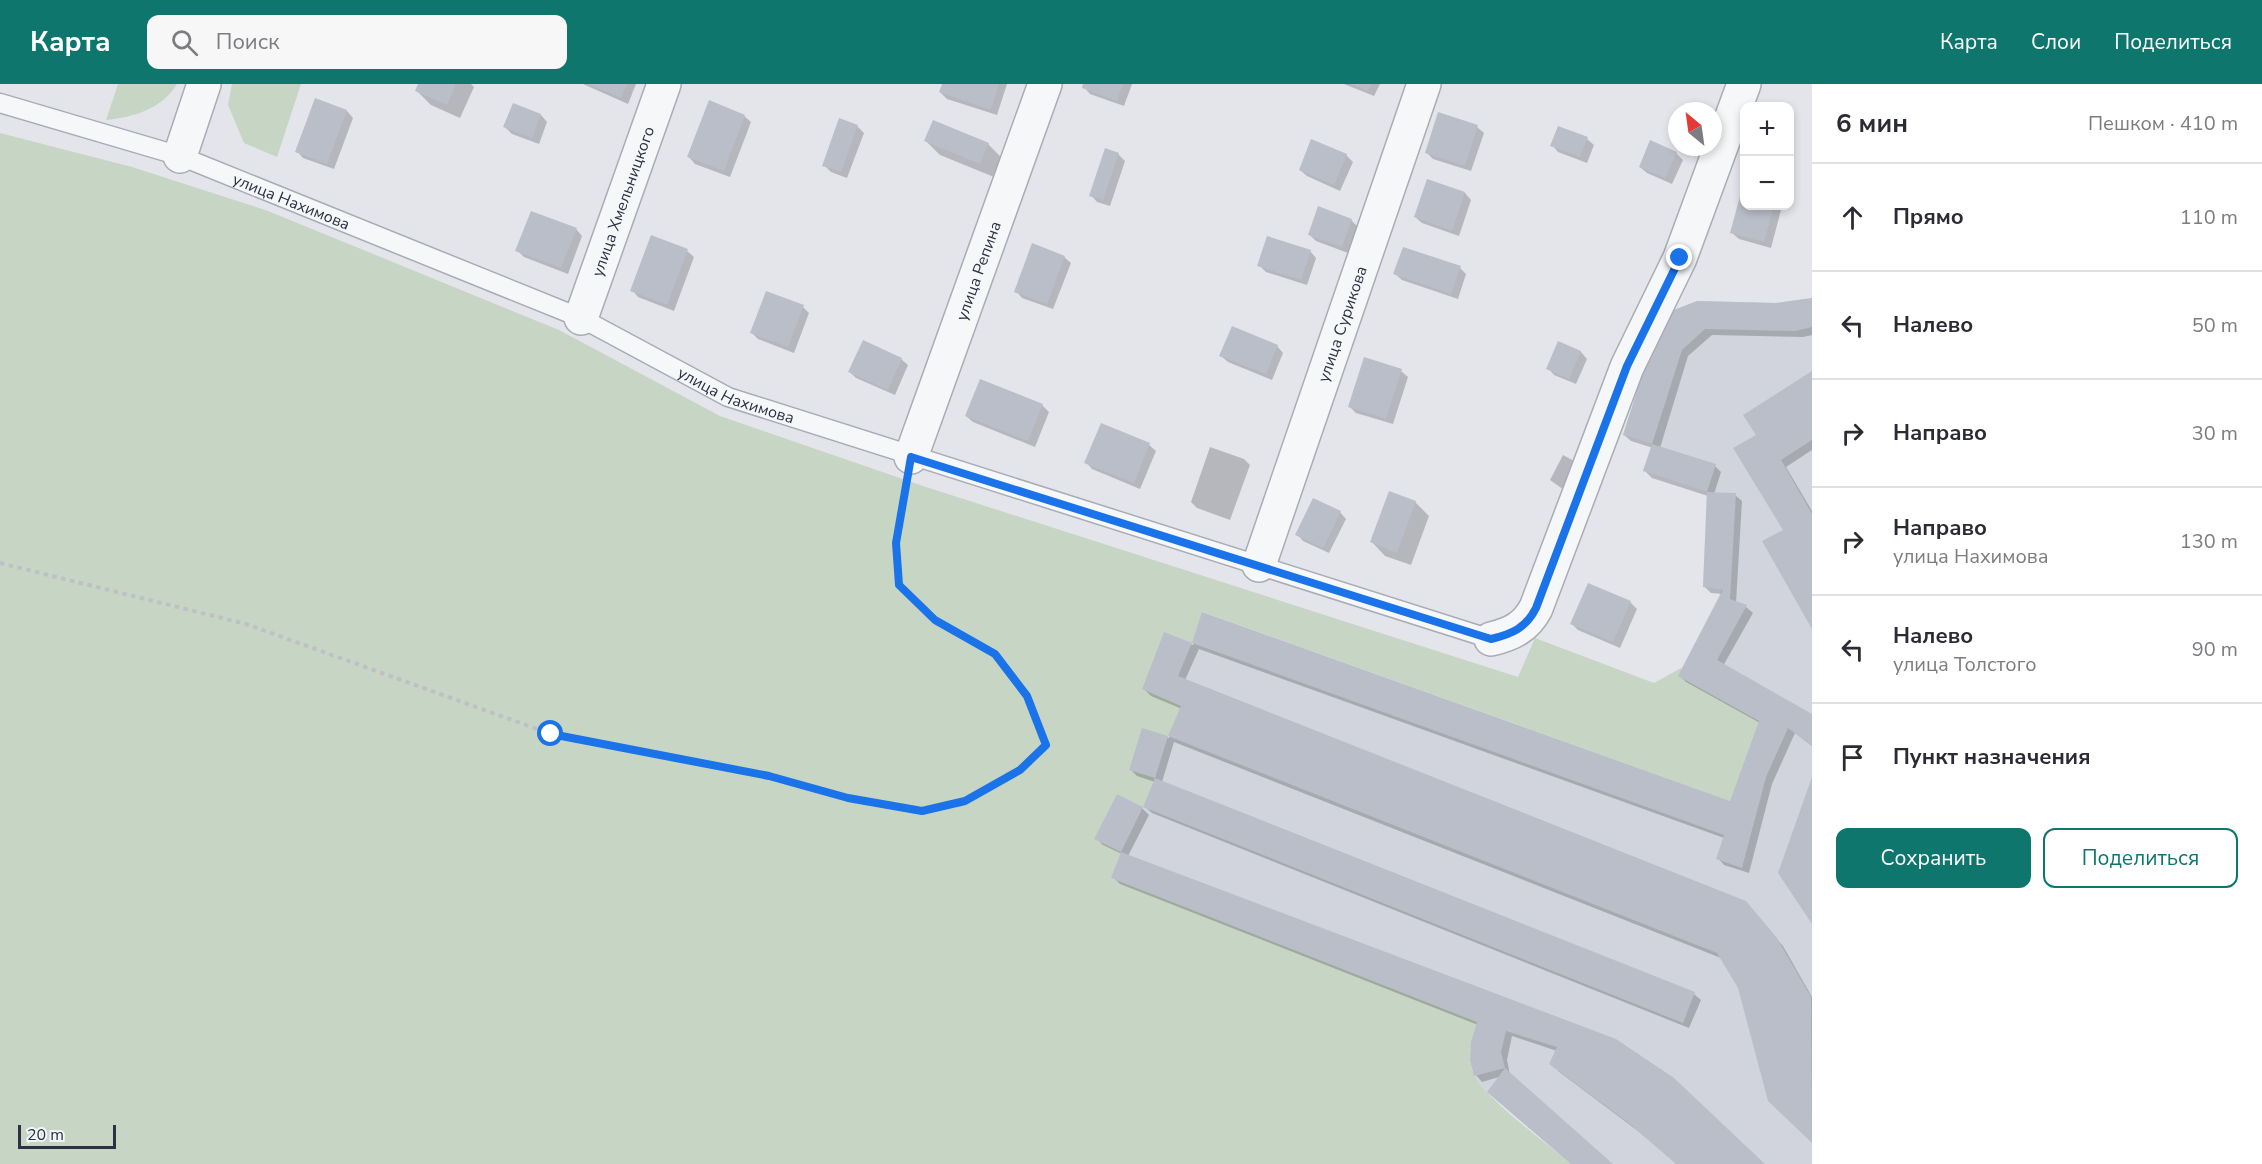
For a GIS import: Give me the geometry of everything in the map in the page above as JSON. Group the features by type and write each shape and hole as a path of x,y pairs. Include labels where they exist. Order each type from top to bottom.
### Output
{"street":[{"path":"180,156 204,84"},
{"name":"улица Хмельницкого","path":"581,318 664,84"},
{"name":"улица Репина","path":"911,457 1044,84"},
{"name":"улица Сурикова","path":"1259,565 1424,84"},
{"path":"1491,639 1510,634 1524,625 1536,608 1627,366 1680,258 1744,84"}],"lane":[{"name":"улица Нахимова","path":"0,103 180,156 581,318 728,397 911,457 1491,639"}],"path":[{"path":"0,563 246,624 551,734 769,776 848,798 922,811 965,801 1020,770 1046,745 1027,696 995,654 935,620 899,585 896,543 911,457"}],"shaded area":[{"path":"1812,298 1812,1164 1571,1164 1487,1092 1474,1076 1470,1060 1471,1042 1477,1022 1111,878 1094,839 1117,794 1143,807 1129,770 1142,728 1142,689 1164,632 1202,612 1730,801 1678,676 1722,590 1703,587 1707,492 1643,471 1652,444 1623,435 1657,329 1674,310 1697,301 1776,303"}],"green space":[{"path":"118,84 177,84 164,100 155,106 127,117 106,120"},
{"path":"232,84 301,84 277,157 244,143 228,105"},
{"path":"0,133 132,167 268,211 559,330 720,416 923,486 1518,677 1535,638 1654,683 1681,668 1759,721 1730,801 1203,612 1192,643 1164,633 1142,689 1181,706 1168,736 1142,729 1129,770 1155,778 1143,807 1117,794 1095,838 1121,852 1111,878 1477,1022 1470,1056 1472,1069 1481,1086 1519,1122 1571,1164 0,1164"}],"building":[{"path":"418,84 456,84 447,105 415,91"},
{"path":"588,84 627,84 621,98"},
{"path":"942,84 999,84 991,110 939,92"},
{"path":"1083,84 1123,84 1117,101 1082,88"},
{"path":"1351,84 1371,84 1368,91"},
{"path":"315,98 347,110 327,164 295,152"},
{"path":"709,100 745,115 724,171 687,157"},
{"path":"513,103 541,114 532,138 503,127"},
{"path":"1438,112 1478,125 1465,166 1425,153"},
{"path":"839,118 858,125 841,172 822,166"},
{"path":"933,120 989,143 980,164 924,141"},
{"path":"1558,126 1588,137 1580,157 1550,146"},
{"path":"1311,139 1347,154 1334,185 1299,170"},
{"path":"1650,140 1668,148 1668,156 1675,156 1665,178 1639,167"},
{"path":"1105,148 1119,153 1103,200 1089,196"},
{"path":"1427,179 1465,192 1452,231 1414,217"},
{"path":"1740,196 1740,210 1773,210 1764,242 1730,233"},
{"path":"1318,206 1352,219 1342,247 1308,235"},
{"path":"531,211 577,228 561,268 515,251"},
{"path":"651,235 688,249 667,305 630,291"},
{"path":"1267,236 1311,250 1301,280 1257,266"},
{"path":"1032,243 1065,256 1047,304 1014,292"},
{"path":"1403,247 1461,266 1451,294 1393,274"},
{"path":"766,291 804,305 788,347 750,333"},
{"path":"1812,298 1812,327 1795,331 1705,329 1682,350 1652,444 1623,435 1657,329 1674,310 1697,301 1776,303"},
{"path":"1232,326 1278,345 1266,374 1219,356"},
{"path":"863,340 902,358 888,390 848,372"},
{"path":"1558,341 1581,351 1569,379 1546,369"},
{"path":"1364,357 1402,369 1386,419 1348,407"},
{"path":"1812,371 1812,440 1781,460 1812,514 1812,629 1762,541 1783,530 1733,448 1756,435 1743,415"},
{"path":"980,379 1043,404 1028,441 965,416"},
{"path":"1101,423 1150,443 1134,483 1084,463"},
{"path":"1652,444 1716,464 1707,492 1643,471"},
{"path":"1389,491 1416,501 1397,553 1370,542"},
{"path":"1707,492 1736,493 1730,599 1747,605 1717,660 1812,714 1812,746 1788,728 1766,777 1742,868 1716,859 1724,835 1192,643 1202,612 1730,801 1759,721 1678,676 1723,590 1703,587"},
{"path":"1313,498 1341,511 1323,548 1295,535"},
{"path":"1588,583 1631,601 1613,642 1570,624"},
{"path":"1164,632 1192,643 1178,676 1746,901 1777,938 1811,997 1812,1143 1768,1101 1738,988 1717,953 1168,736 1181,706 1142,689"},
{"path":"1142,728 1168,736 1155,778 1129,770"},
{"path":"1812,777 1812,924 1778,873"},
{"path":"1155,778 1695,992 1683,1023 1143,807"},
{"path":"1117,794 1143,807 1121,852 1094,839"},
{"path":"1121,852 1616,1039 1674,1078 1765,1164 1676,1164 1630,1124 1549,1064 1557,1047 1506,1031 1501,1052 1505,1068 1474,1076 1470,1060 1471,1042 1477,1022 1111,878"},
{"path":"1505,1068 1613,1164 1571,1164 1487,1092"}],"route":[{"path":"551,734 769,776 848,798 922,811 965,801 1020,770 1046,745 1027,696 995,654 935,620 899,585 896,543 911,457 1491,639 1510,634 1524,625 1536,608 1627,366 1680,258"}]}
